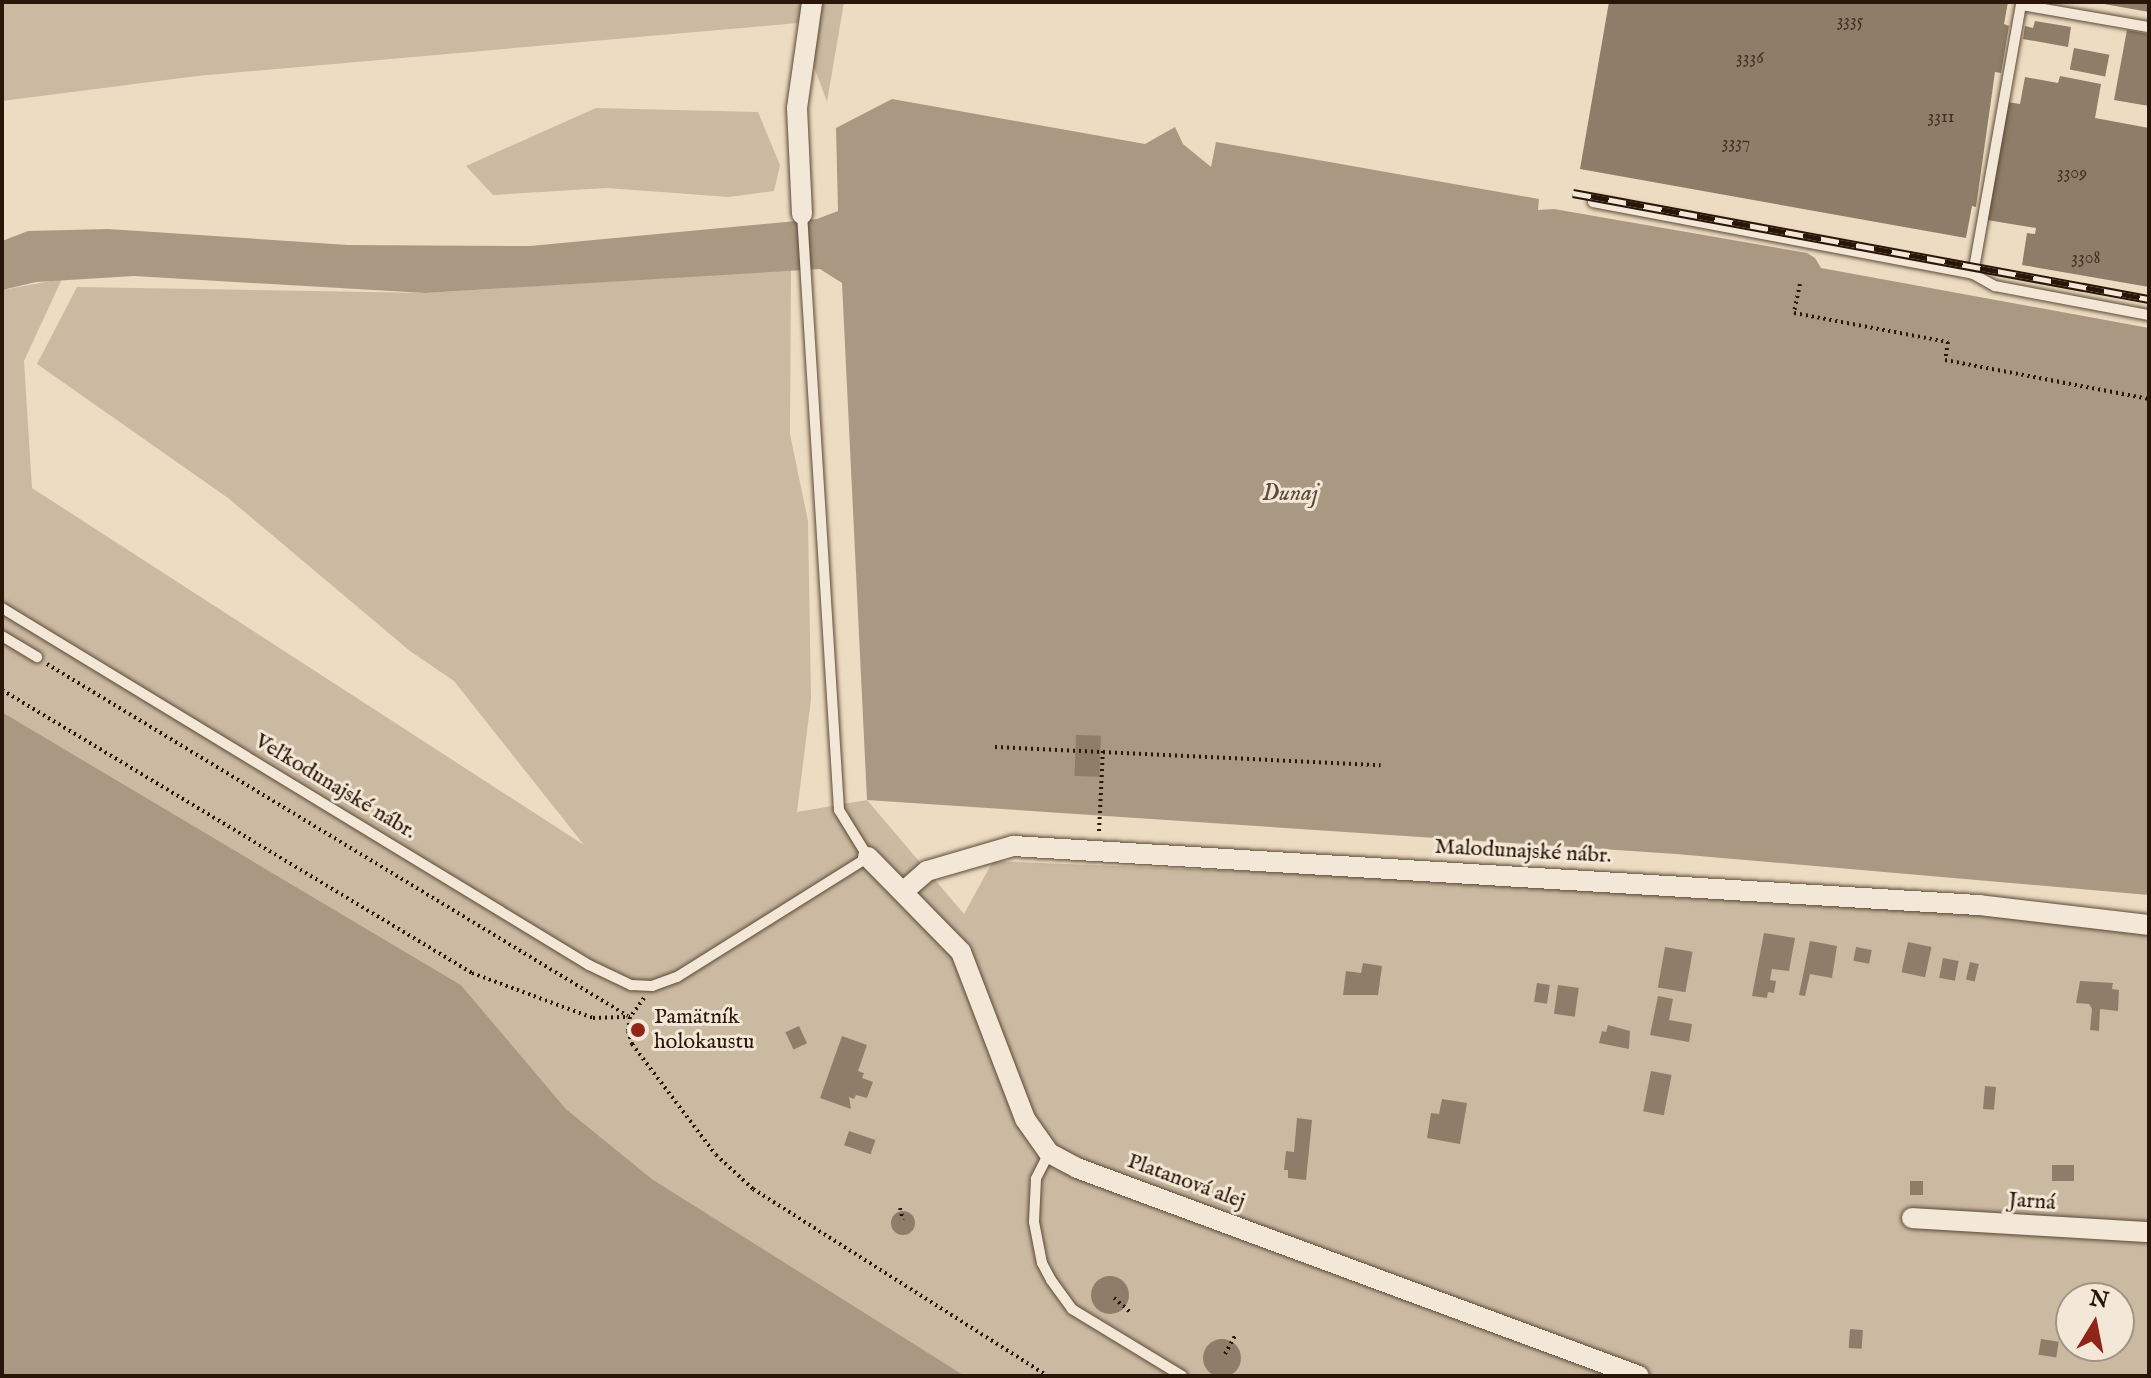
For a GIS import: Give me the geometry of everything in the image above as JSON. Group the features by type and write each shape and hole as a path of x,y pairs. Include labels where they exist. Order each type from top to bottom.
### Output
{"street":[{"path":"802,214 797,108 812,2"},
{"name":"Malodunajské nábr.","path":"904,891 927,871 1013,846 1979,905 2149,925"},
{"name":"Platanová alej","path":"868,857 961,952 1025,1119 1049,1153 1077,1168 1639,1376"},
{"name":"Jarná","path":"1912,1218 2149,1232"}],"lane":[{"path":"1973,274 2021,5 2149,27"},
{"path":"1593,202 1973,274 1995,286 2149,315"},
{"path":"802,214 839,810 868,857"},
{"name":"Veľkodunajské nábr.","path":"2,608 589,965 631,985 652,986 677,977 868,857"},
{"path":"2,636 37,657"},
{"path":"1049,1153 1036,1179 1034,1222 1040,1254 1051,1280 1072,1309 1182,1376"}],"path":[{"path":"1800,284 1794,313 1948,342 1945,360 2149,399"},
{"path":"37,657 630,1017"},
{"path":"2,690 334,886 472,973 593,1018 630,1017"},
{"path":"995,747 1381,765"},
{"path":"1100,816 1103,750"},
{"path":"630,1017 628,1031 644,1060 716,1155 753,1189 1048,1376"},
{"path":"900,1208 903,1220"},
{"path":"1114,1298 1130,1312"},
{"path":"1225,1354 1235,1336"}],"shaded area":[{"path":"2,2 844,2 827,102 798,23 197,76 2,101"},
{"path":"596,108 758,112 780,165 774,191 729,197 606,188 493,195 466,166"},
{"path":"791,270 790,434 808,521 811,699 797,812 867,800 964,914 993,861 1391,877 2013,916 2149,936 2149,1376 965,1376 652,1179 566,1109 461,985 2,712 2,290 62,279 24,361 32,488 584,845 454,681 410,651 228,498 37,364 77,287 425,293"}],"water":[{"name":"Dunaj","path":"892,99 1145,144 1175,127 1183,144 1211,167 1216,142 1539,199 1538,210 1554,209 1807,253 1815,258 1821,268 2149,328 2149,895 1676,854 867,800 842,283 820,269 425,293 134,276 36,282 2,290 2,241 28,231 108,229 348,245 530,246 817,219 838,211 836,128"},
{"path":"2,712 461,985 566,1109 652,1179 965,1376 2,1376"}],"building":[{"path":"1609,2 2008,2 2004,24 2009,26 2001,73 1995,72 1976,207 1972,206 1966,238 1580,169"},
{"path":"2149,2 2149,12 2104,4"},
{"path":"2035,21 2071,27 2068,47 2023,39 2025,26 2033,28"},
{"path":"2127,30 2149,34 2149,106 2114,100"},
{"path":"2074,48 2109,55 2105,76 2070,70"},
{"path":"2060,76 2101,84 2095,118 2149,128 2149,287 2022,265 2027,233 2035,234 2036,228 1987,220 2007,102 2020,104 2025,77 2058,83"},
{"path":"1076,735 1101,736 1100,777 1075,776"},
{"path":"1764,933 1795,938 1789,971 1772,969 1770,980 1776,981 1774,993 1768,992 1767,998 1752,996"},
{"path":"1810,941 1837,946 1832,978 1810,974 1805,996 1799,995"},
{"path":"1908,942 1931,947 1925,977 1902,972"},
{"path":"1665,947 1693,952 1685,992 1658,987"},
{"path":"1856,947 1872,950 1869,964 1853,961"},
{"path":"1943,958 1959,961 1955,981 1939,978"},
{"path":"1970,962 1979,964 1975,982 1966,980"},
{"path":"1363,963 1382,966 1378,995 1343,995 1346,971 1361,973"},
{"path":"2080,981 2113,983 2112,989 2119,990 2118,1011 2100,1009 2099,1031 2090,1030 2092,1009 2089,1004 2076,1003"},
{"path":"1537,983 1550,985 1547,1004 1534,1002"},
{"path":"1558,985 1579,988 1575,1017 1554,1014"},
{"path":"1658,996 1673,999 1669,1020 1692,1024 1689,1042 1650,1035"},
{"path":"1608,1025 1630,1031 1629,1049 1599,1043 1602,1031 1606,1032"},
{"path":"799,1026 807,1043 793,1050 785,1032"},
{"path":"842,1036 867,1045 858,1071 864,1073 862,1078 873,1082 867,1098 849,1097 851,1109 820,1098"},
{"path":"1651,1071 1672,1075 1664,1115 1643,1111"},
{"path":"1985,1086 1996,1087 1994,1110 1983,1109"},
{"path":"1442,1099 1467,1103 1460,1144 1427,1138 1431,1113 1439,1114"},
{"path":"1297,1118 1312,1120 1306,1180 1288,1178 1288,1170 1284,1170 1286,1151 1294,1152"},
{"path":"849,1131 875,1140 871,1154 844,1145"},
{"path":"2052,1165 2074,1165 2074,1181 2052,1181"},
{"path":"1910,1181 1923,1181 1923,1195 1910,1195"},
{"path":"903,1211 911,1215 915,1223 911,1231 903,1235 895,1231 891,1223 895,1215"},
{"path":"1110,1276 1124,1281 1129,1295 1124,1309 1110,1314 1096,1309 1091,1295 1096,1281"},
{"path":"1850,1329 1863,1330 1862,1349 1849,1348"},
{"path":"1222,1339 1236,1344 1241,1358 1236,1372 1222,1377 1208,1372 1203,1358 1208,1344"},
{"path":"2041,1339 2055,1341 2055,1357 2038,1355"}],"railway":[{"path":"1573,193 2149,299"}],"place":[{"name":"Pamätník holokaustu","path":"638,1030"}]}
